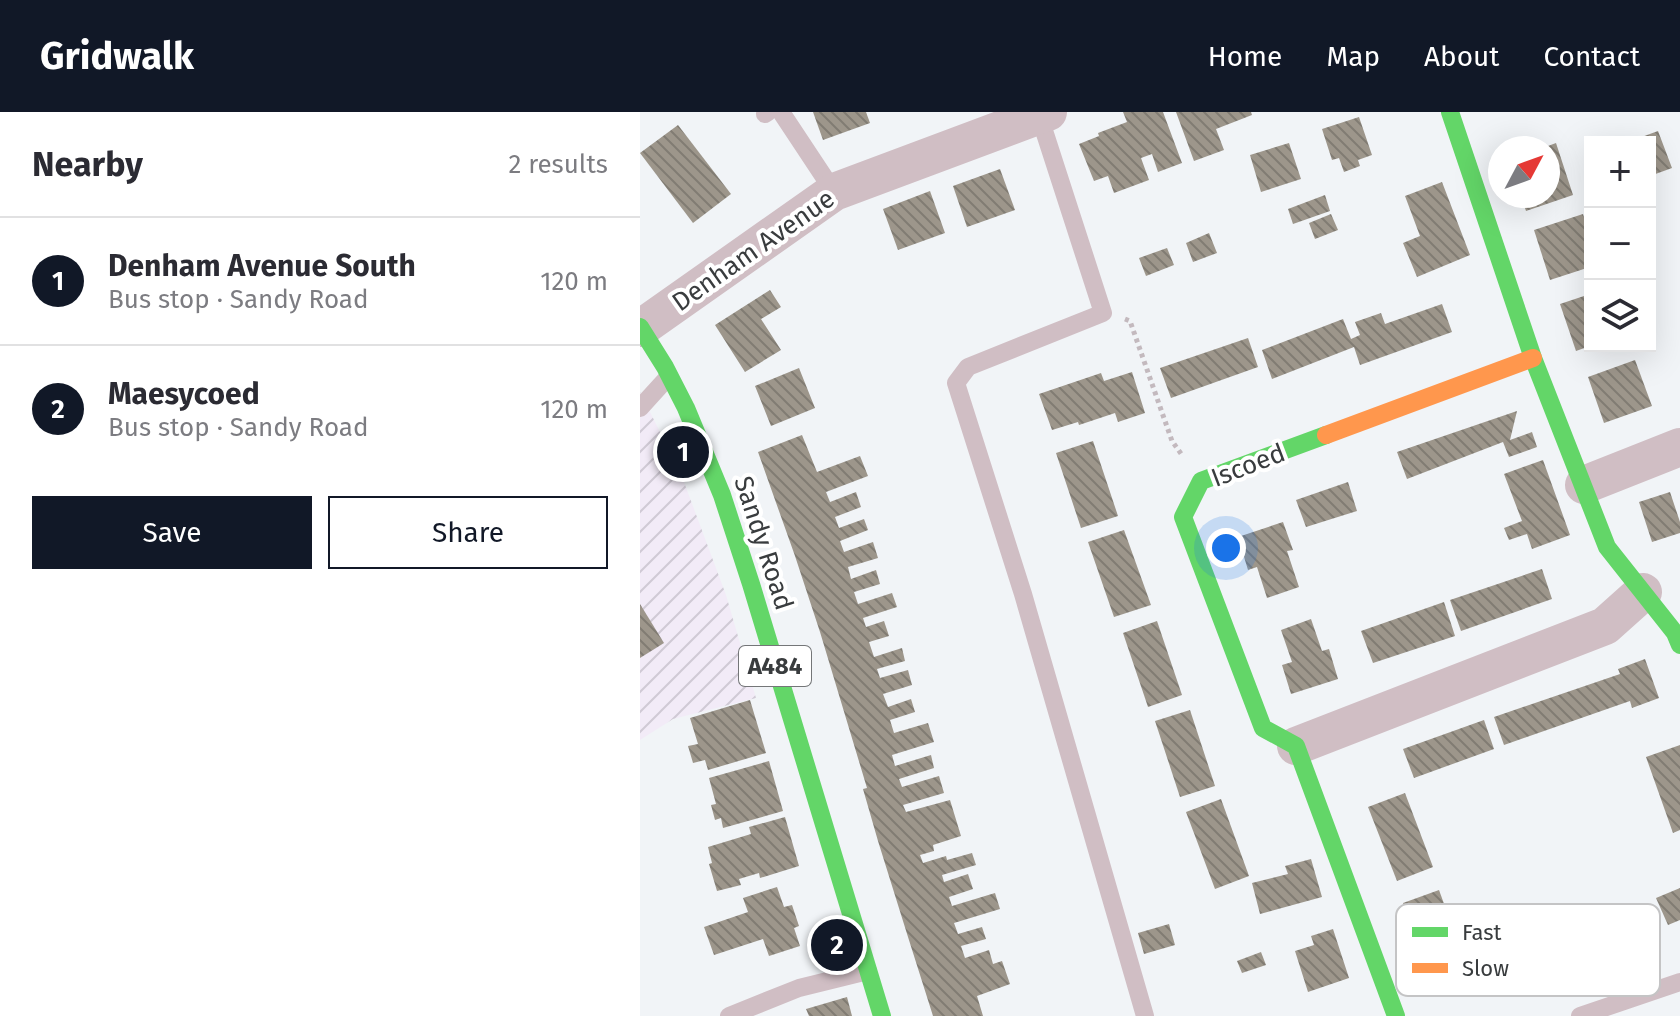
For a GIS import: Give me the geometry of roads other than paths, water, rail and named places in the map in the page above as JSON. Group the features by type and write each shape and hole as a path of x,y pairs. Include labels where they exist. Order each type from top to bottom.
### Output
{"street":[{"path":"1450,112 1533,358 1607,547 1675,633 1680,645"},
{"name":"Denham Avenue","path":"641,327 834,192 1042,113"},
{"name":"Sandy Road","path":"641,327 676,387 710,462 738,543 882,1016"},
{"name":"Iscoed","path":"1296,746 1263,728 1183,517 1201,481 1533,358"},
{"path":"1584,485 1680,447"},
{"path":"1396,1016 1296,746 1605,626 1643,592"}],"lane":[{"path":"771,113 834,192"},
{"path":"1042,113 1103,313 968,367 956,383 1023,594 1145,1016"},
{"path":"640,408 669,376"},
{"path":"729,1016 799,988 868,971"},
{"path":"1660,989 1680,982"},
{"path":"1580,1016 1639,996"}],"place":[{"name":"Denham Avenue South","path":"683,452"},
{"name":"Maesycoed","path":"837,945"}]}
